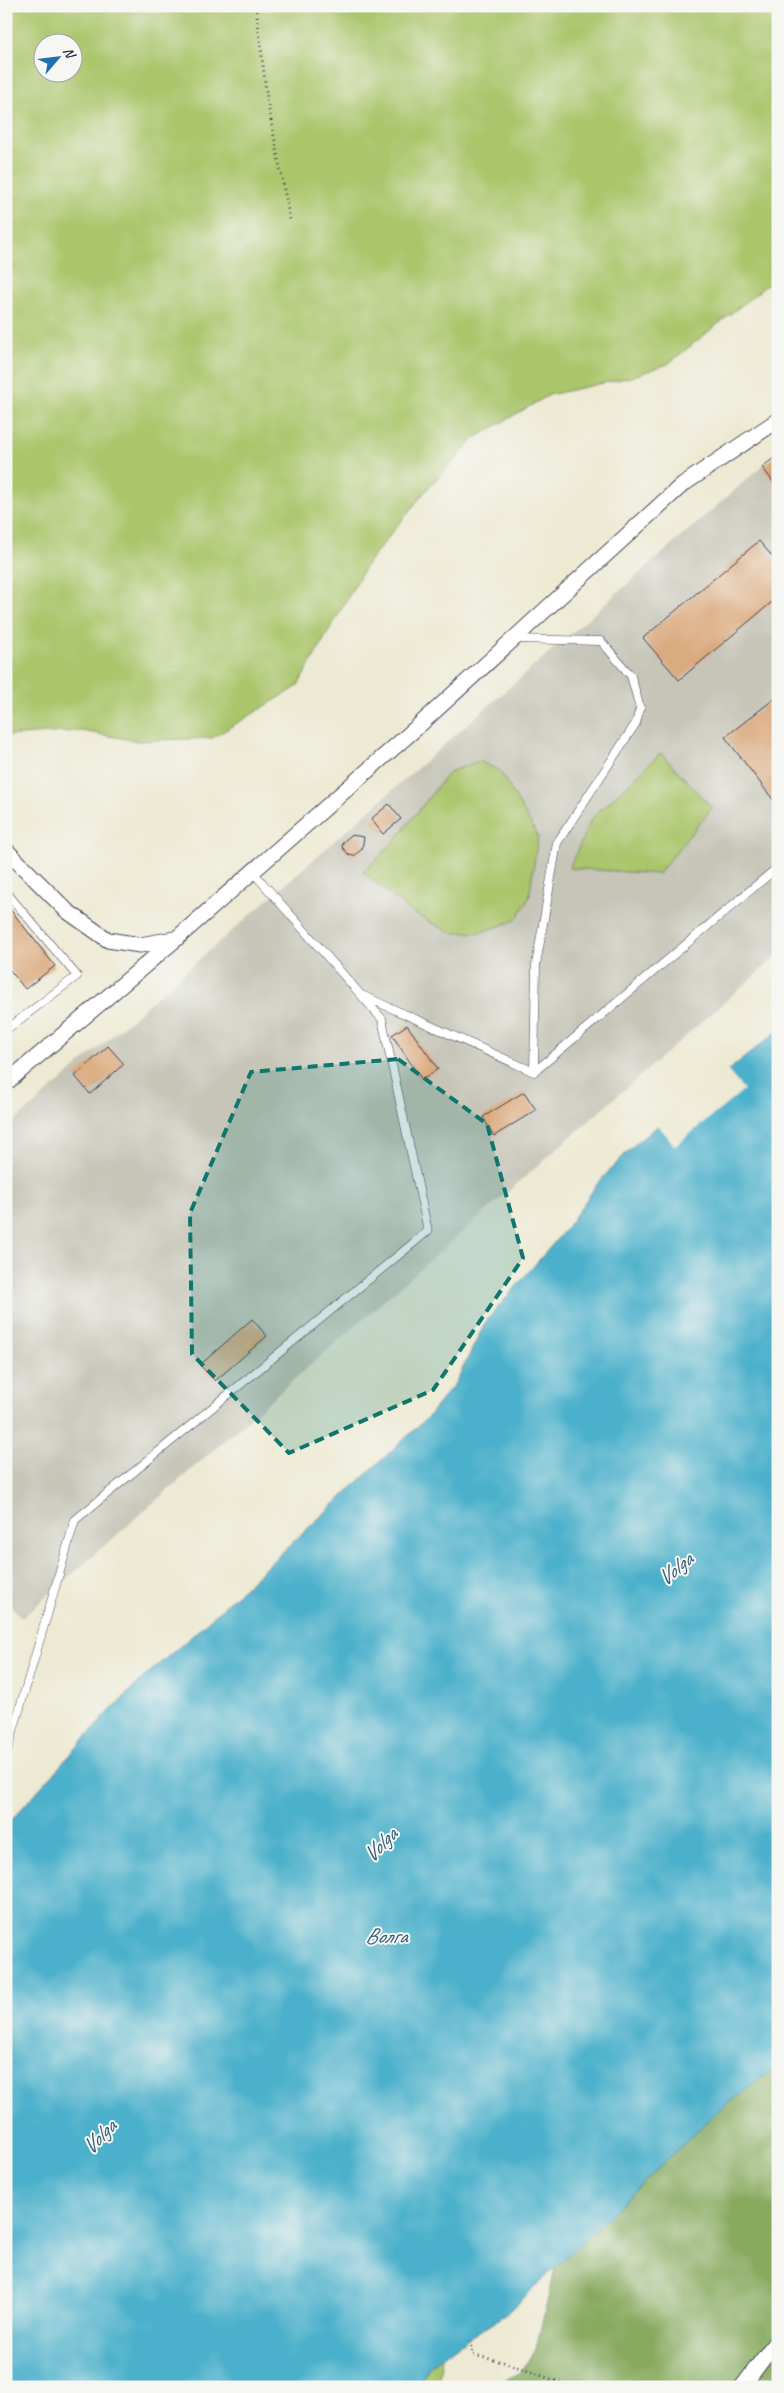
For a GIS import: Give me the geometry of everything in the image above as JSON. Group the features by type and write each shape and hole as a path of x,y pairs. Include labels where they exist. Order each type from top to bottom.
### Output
{"street":[{"path":"6,1083 176,939 514,639 682,485 778,420"},
{"path":"6,850 67,911 108,940 140,945 176,939"},
{"path":"742,2387 778,2339"}],"lane":[{"path":"514,639 601,641 631,676 640,708 636,722 557,843 536,965 534,1072"},
{"path":"534,1072 778,867"},
{"path":"6,1755 75,1520 428,1232 382,1019 252,871"},
{"path":"6,892 77,976 6,1030"},
{"path":"360,994 534,1072"}],"path":[{"path":"256,6 267,98 290,221"},
{"path":"471,2342 474,2355 503,2362 573,2387"}],"highlighted area":[{"path":"398,1059 487,1124 523,1258 433,1390 289,1453 192,1354 190,1213 251,1072"}],"shaded area":[{"path":"778,452 778,955 22,1618 6,1600 6,1129"}],"green space":[{"path":"6,6 778,6 778,276 668,364 631,377 549,395 475,438 423,494 367,564 297,687 212,738 138,741 81,731 6,736"},
{"path":"661,753 712,808 658,874 569,868 592,818"},
{"path":"479,761 500,771 538,836 529,898 516,920 482,932 451,933 411,912 363,872 392,844 449,772"},
{"path":"778,2066 778,2387 489,2387 520,2373 536,2348 556,2265 717,2112"},
{"path":"442,2356 438,2387 417,2387 429,2367"}],"water":[{"name":"Волга","path":"778,1031 778,2066 717,2112 509,2312 456,2346 429,2367 417,2387 6,2387 6,1826 105,1716 142,1679 193,1635 426,1419 456,1382 486,1321 566,1229 598,1183 635,1144"}],"pier":[{"path":"727,1070 744,1090 675,1146 658,1125"}],"building":[{"path":"778,455 778,488 762,467"},
{"path":"759,541 778,563 778,597 679,680 643,638"},
{"path":"778,696 778,806 725,737"},
{"path":"389,804 401,819 383,834 371,819"},
{"path":"351,835 364,837 362,849 354,856 349,855 342,847 343,842"},
{"path":"6,904 55,966 25,989 6,965"},
{"path":"407,1025 438,1069 422,1080 392,1035"},
{"path":"108,1046 124,1064 90,1094 75,1076"},
{"path":"524,1092 536,1110 494,1136 483,1117"},
{"path":"252,1319 267,1336 215,1381 200,1365"}],"water label":[{"name":"Volga","path":"675,1569"},
{"name":"Volga","path":"380,1845"},
{"name":"Volga","path":"99,2137"}]}
